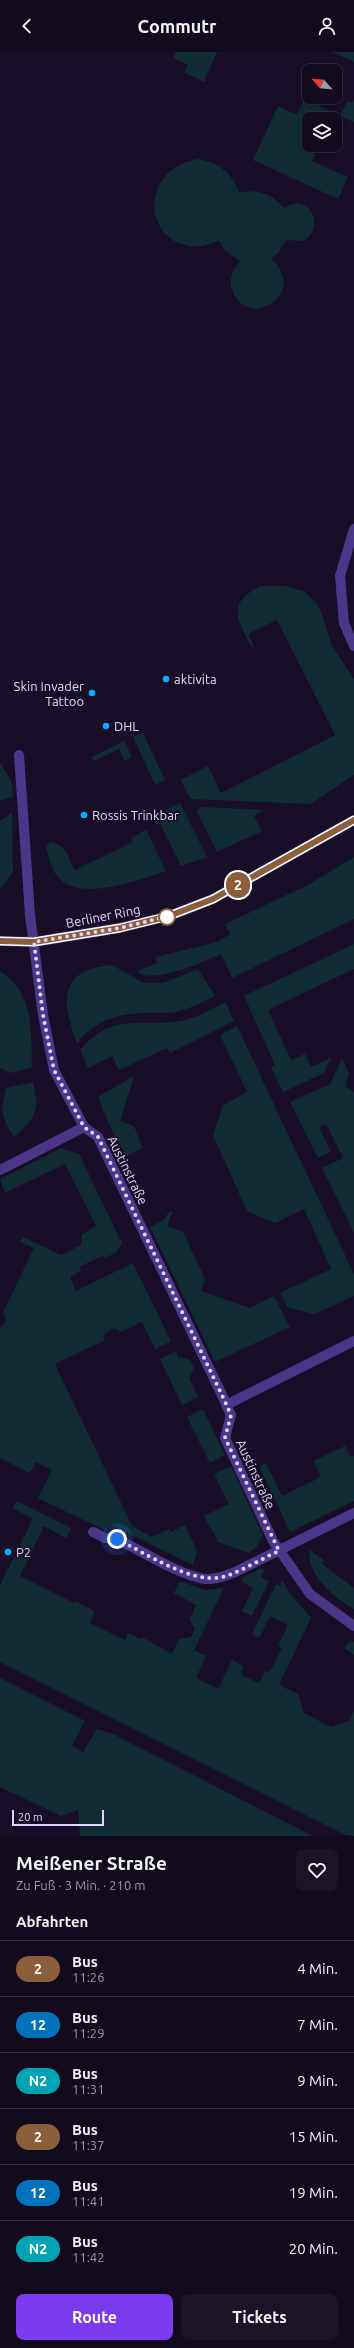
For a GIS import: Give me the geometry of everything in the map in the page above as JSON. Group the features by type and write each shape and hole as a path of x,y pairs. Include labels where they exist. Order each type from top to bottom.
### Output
{"street":[{"path":"354,529 340,576 344,623 354,646"},
{"name":"Austinstraße","path":"19,755 34,942 43,1015 54,1070 84,1127 98,1137 231,1415 225,1438 279,1551 310,1594 354,1626"},
{"name":"Berliner Ring","path":"0,942 34,942 120,928 169,916 213,899 354,820"},
{"path":"0,1170 84,1127"},
{"path":"226,1405 354,1341"},
{"path":"93,1532 105,1538 117,1539 192,1576 206,1579 222,1577 279,1551 354,1513"}],"green space":[{"path":"176,52 217,52 204,82 184,72 188,65 173,58"},
{"path":"332,52 354,52 354,62"},
{"path":"354,100 354,122 342,117 342,112 347,101 352,103"},
{"path":"302,104 315,104 332,112 302,112 302,152 316,152 312,161 348,177 338,199 253,160 278,106 297,115"},
{"path":"198,159 212,163 224,170 233,179 239,193 264,193 284,208 296,204 305,206 311,212 314,220 313,230 308,237 300,241 287,239 278,253 271,258 281,272 284,284 280,295 272,303 262,308 251,308 241,303 233,292 231,280 233,272 240,261 224,250 219,241 201,246 189,246 174,240 163,230 156,218 154,203 158,189 166,176 179,165"},
{"path":"260,586 286,586 303,591 315,601 321,612 332,646 354,679 354,775 311,804 190,799 181,780 208,766 221,793 335,735 277,620 248,634 254,646 252,648 242,629 238,613 239,606 242,599"},
{"path":"143,733 165,780 155,785 133,737"},
{"path":"124,741 132,757 125,761 119,749 94,761 92,757"},
{"path":"0,762 11,781 13,797 0,801"},
{"path":"180,803 207,857 181,866 156,815"},
{"path":"201,807 264,810 254,816 262,831 217,852 196,810"},
{"path":"12,813 13,872 0,890 0,821"},
{"path":"146,830 166,871 126,884 110,887 94,889 68,885 58,877 53,870 46,846 51,842 60,846 66,852 75,870 133,842 131,838"},
{"path":"354,857 354,919 232,978 221,954 204,962 166,974 154,976 145,975 138,972 139,970 157,963 156,957 217,942 230,934 225,924 308,885"},
{"path":"354,944 354,969 268,1010 291,1060 305,1054 311,1067 331,1058 324,1073 283,1092 271,1067 275,1065 244,996"},
{"path":"112,965 144,983 163,983 198,969 215,996 195,1006 175,1012 126,1014 108,1019 84,1035 77,1043 68,1014 68,990 73,981 82,973 94,968"},
{"path":"0,971 11,980 20,991 29,1014 31,1027 32,1068 10,1073 0,1068"},
{"path":"225,1002 234,1021 170,1053 167,1048 119,1070 112,1056 88,1068 80,1050 102,1031 113,1026 134,1023 181,1021 200,1015"},
{"path":"237,1026 354,1274 354,1296 315,1314 288,1308 280,1293 331,1269 304,1209 275,1223 247,1211 213,1135 223,1105 247,1092 220,1035"},
{"path":"342,1058 349,1073 346,1087 354,1092 354,1233 322,1168 343,1158 326,1124 319,1127 331,1152 318,1158 290,1102 330,1084"},
{"path":"134,1076 120,1121 134,1126 143,1148 126,1156 111,1129 98,1097"},
{"path":"33,1082 36,1107 32,1119 14,1137 6,1124 2,1109 6,1088"},
{"path":"61,1148 79,1154 122,1243 117,1252 105,1258 104,1255 79,1267 81,1271 70,1277 76,1291 133,1263 171,1341 155,1349 142,1322 121,1332 114,1328 107,1332 103,1337 105,1340 55,1364 132,1526 152,1537 169,1529 171,1532 185,1525 197,1551 193,1565 109,1524 106,1531 38,1498 52,1470 36,1462 30,1473 0,1458 0,1329 6,1320 3,1312 34,1248 20,1242 23,1237 61,1255 81,1245 82,1234 96,1226 65,1164 5,1193 0,1179"},
{"path":"173,1211 167,1226 183,1232 205,1279 201,1291 250,1308 274,1296 290,1327 215,1362 150,1227 165,1219 168,1213"},
{"path":"176,1351 178,1357 190,1360 194,1368 189,1379 198,1397 182,1405 160,1359"},
{"path":"203,1409 225,1455 210,1463 187,1417"},
{"path":"345,1446 351,1457 354,1456 354,1501 290,1532 259,1466 266,1463 282,1496 321,1477 313,1461"},
{"path":"231,1466 263,1535 256,1548 248,1553 218,1542 204,1516 229,1504 214,1474"},
{"path":"17,1501 71,1528 66,1538 44,1526 20,1576 74,1603 75,1601 95,1611 90,1623 125,1640 128,1633 141,1639 142,1637 172,1654 179,1639 191,1637 195,1629 190,1619 196,1605 174,1593 180,1581 205,1590 224,1588 194,1650 206,1656 196,1678 218,1689 232,1660 244,1666 241,1675 259,1683 265,1671 269,1673 282,1648 278,1646 288,1625 270,1616 259,1638 252,1634 276,1584 280,1586 282,1580 292,1596 311,1618 279,1685 298,1694 304,1713 331,1727 349,1721 354,1711 354,1836 343,1834 0,1662 0,1585 33,1519 13,1508"},
{"path":"310,1550 325,1561 321,1563 354,1588 354,1609 346,1605 330,1592 317,1576 312,1568"},
{"path":"261,1568 265,1570 261,1577 269,1581 252,1616 242,1611 253,1588 242,1582 242,1578"},
{"path":"349,1642 354,1642 354,1655 344,1648"},
{"path":"0,1678 85,1721 72,1746 83,1752 97,1729 113,1734 313,1836 80,1836 78,1810 61,1816 0,1787"}],"bus line":[{"name":"2","path":"0,941 34,942 120,928 169,916 213,899 354,820"}],"place":[{"name":"aktivita","path":"166,679"},
{"name":"Skin Invader Tattoo","path":"92,693"},
{"name":"DHL","path":"106,726"},
{"name":"Rossis Trinkbar","path":"84,815"},
{"name":"P2","path":"8,1552"}],"route":[{"path":"117,1539 192,1576 206,1579 222,1577 233,1573 279,1551 225,1438 231,1415 221,1393 98,1137 84,1127 54,1070 43,1015 34,942 120,928 169,916 167,917"}]}
